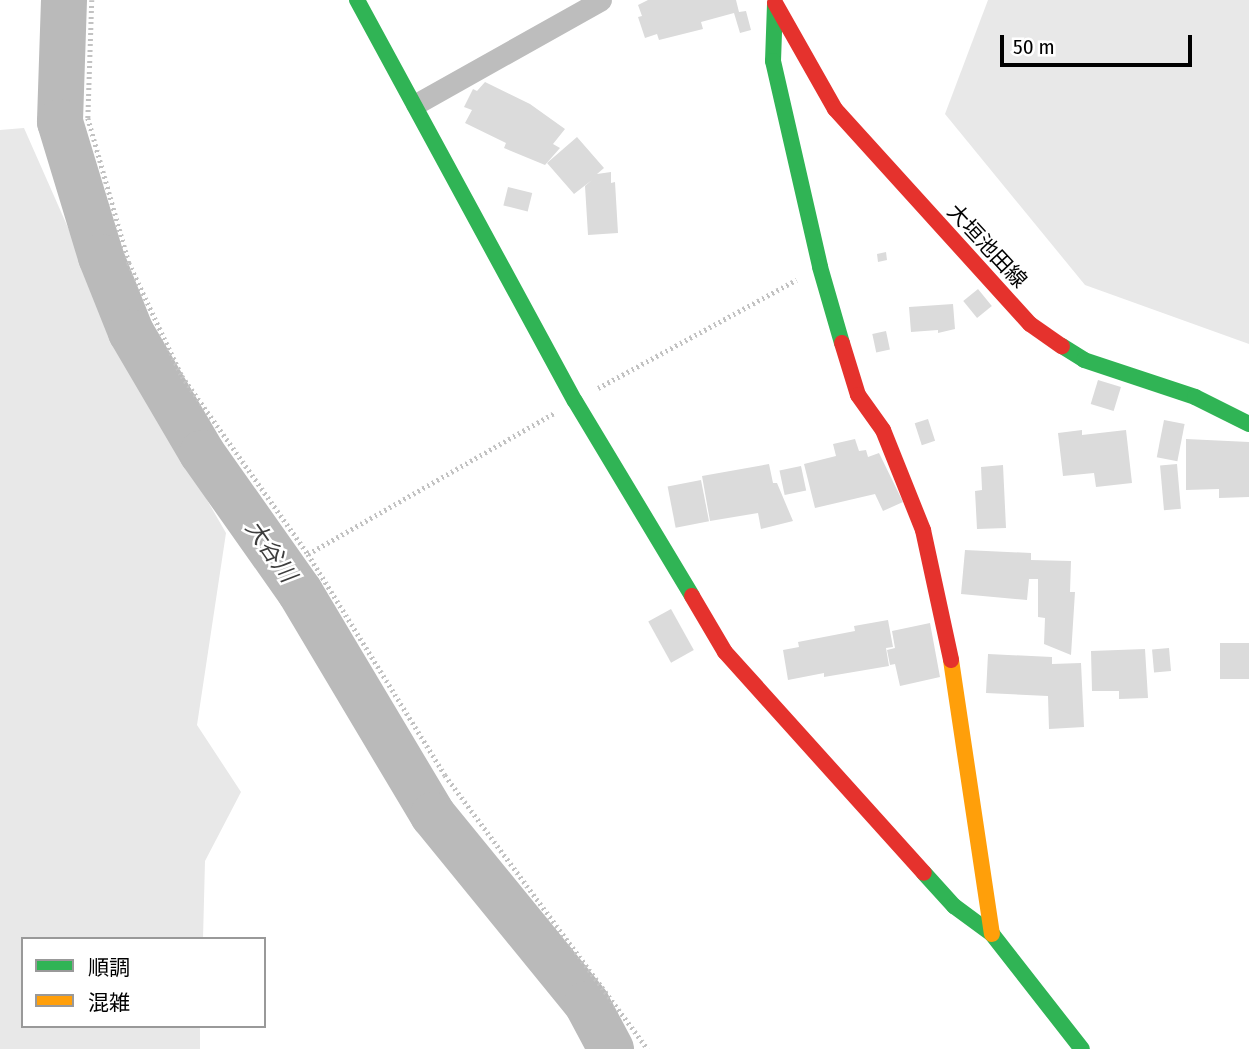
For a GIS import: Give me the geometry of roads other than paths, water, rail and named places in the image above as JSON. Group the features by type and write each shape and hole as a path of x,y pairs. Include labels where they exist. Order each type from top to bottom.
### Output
{"street":[{"path":"357,0 416,104 575,401 725,652 954,906 992,934 1082,1049"},
{"path":"416,104 601,0"},
{"path":"774,2 773,61 820,267 858,395 883,430 926,543 949,643 992,934"},
{"name":"大垣池田線","path":"774,2 835,109 1030,324 1084,360 1195,397 1249,424"}],"waterway":[{"name":"大谷川","path":"64,0 60,122 101,257 131,332 202,453 300,592 433,815 587,1004 611,1049"}]}
